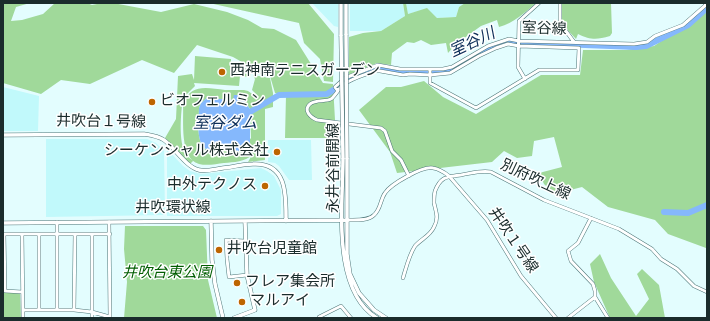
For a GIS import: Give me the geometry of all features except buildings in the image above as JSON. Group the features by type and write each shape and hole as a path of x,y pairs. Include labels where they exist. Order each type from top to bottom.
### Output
{"street":[{"name":"永井谷前開線","path":"341,3 348,254 350,274 359,293 374,310 386,318"},
{"name":"永井谷前開線","path":"346,3 345,158 342,220 344,261 348,280 356,295 377,318"},
{"path":"524,79 518,67 519,21 539,3"},
{"path":"560,3 560,23 574,42"},
{"name":"室谷線","path":"338,91 334,87 345,78 378,65 400,69 443,69 452,67 488,46 509,39 519,41 634,44 647,42 656,36 683,25 706,4"},
{"path":"409,176 401,160 392,151 384,131 381,128 317,120 308,114 307,109 309,105 313,102 331,99 343,85 375,71 403,75 430,75 450,73 479,56 508,44 519,46 579,48 578,70 539,70 476,108 430,83 430,75 430,70"},
{"name":"井吹台１号線","path":"3,135 144,134 152,135 163,140 192,167 199,170 262,164 278,174 283,182 286,195 286,221"},
{"path":"348,220 368,219 374,216 380,208 384,194 390,187 424,168 432,167 442,170 449,176 442,179 434,195 434,203 438,214 435,227 415,247 408,261 403,278"},
{"name":"別府吹上線","path":"449,176 482,170 491,172 544,200 619,229 652,249 661,259 677,269 694,286 707,292"},
{"name":"井吹１号線","path":"449,176 487,220 521,276 556,318"},
{"path":"591,218 578,243 568,251 568,254 570,261 593,284 596,291 595,297 608,318"},
{"name":"井吹環状線","path":"3,223 348,220"},
{"path":"211,221 212,260 215,284 223,318"},
{"path":"234,318 255,310 247,275 245,221"},
{"path":"57,222 57,310"},
{"path":"23,310 74,310 92,312 110,317 109,222"},
{"path":"22,292 5,291 4,234 110,234"},
{"path":"22,234 23,318"},
{"path":"39,234 39,310"},
{"path":"74,234 74,310"},
{"path":"92,234 92,318"},
{"path":"245,241 226,240 229,277 247,275"},
{"path":"568,318 595,297"},
{"path":"318,318 341,306 351,318"}],"shaded area":[{"path":"312,3 338,3 338,27 334,26"},
{"path":"350,3 403,3 405,16 381,31 350,31"},
{"path":"406,3 465,3 459,7 456,17 437,18 426,9 408,14"},
{"path":"3,87 39,96 38,131 3,131"},
{"name":"ビオフェルミン","path":"46,139 147,139 156,143 164,151 165,215 46,217"},
{"path":"268,140 311,140 312,180 289,180 279,166 275,163 268,162"},
{"path":"167,149 183,166 190,171 201,174 261,168 267,171 274,176 281,190 281,214 277,216 167,216"}],"green space":[{"path":"3,3 30,3 16,7 11,21 22,20 43,14 55,3 87,3 92,5 113,3 161,12 194,4 227,12 248,20 262,28 274,29 296,40 323,83 333,84 336,138 285,138 286,95 275,93 270,76 253,72 251,69 250,77 240,76 239,86 194,83 195,86 183,98 181,135 183,149 193,161 190,164 165,138 176,119 178,76 192,74 194,80 195,56 231,59 231,67 250,69 249,66 233,57 197,45 174,73 142,60 90,84 61,80 41,94 3,83"},
{"path":"209,3 308,3 334,34 333,82 324,81 320,59 304,43 299,23"},
{"path":"403,3 406,3 408,14 427,8 437,18 456,17 459,7 465,3 536,3 509,23 499,27 497,20 481,26 456,44 448,53 446,43 431,45 421,40 414,43 407,42 392,53 391,65 377,63 349,75 349,37 363,33 381,31 405,16"},
{"path":"561,3 611,3 612,33 610,36 597,39 578,34 576,39 561,23"},
{"path":"706,11 706,248 668,234 655,220 608,207 582,187 555,194 544,184 539,173 562,167 554,137 534,141 532,156 517,158 504,151 492,162 397,173 390,152 359,110 386,87 401,87 424,81 443,97 476,114 541,75 580,75 583,50 626,50 654,46"},
{"path":"253,75 270,78 273,93 273,107 265,109 265,160 248,162 252,155 239,161 205,165 199,164 193,160 185,147 183,105 186,98 195,90 206,88 244,90 258,98 252,90 255,79","holes":["238,95 238,100 246,103 250,109 251,138 241,151 208,150 204,147 199,138 198,125 199,108 201,103 207,98 234,100"]},
{"name":"井吹台東公園","path":"125,226 203,226 206,230 208,280 217,318 124,318 127,282 124,249"},
{"path":"600,254 611,278 636,316 649,299 637,274 642,269 659,285 665,318 610,318 594,282 590,264"},
{"path":"3,293 20,293 21,318 3,318"}],"water":[{"name":"室谷ダム","path":"234,95 238,95 238,100 244,101 250,109 250,145 245,150 241,151 208,150 201,143 199,138 198,125 199,108 201,103 207,98 233,100"}],"waterway":[{"name":"室谷川","path":"250,112 279,95 327,94 355,76 378,68 427,73 447,71 454,69 481,52 509,42 636,47 646,46 688,25 707,8"},
{"path":"664,212 688,213 707,205"}],"place":[{"name":"西神南テニスガーデン","path":"222,72"},
{"name":"ビオフェルミン","path":"152,102"},
{"name":"シーケンシャル株式会社","path":"277,152"},
{"name":"中外テクノス","path":"265,186"},
{"name":"井吹台児童館","path":"219,250"},
{"name":"フレア集会所","path":"237,283"},
{"name":"マルアイ","path":"242,302"}]}
